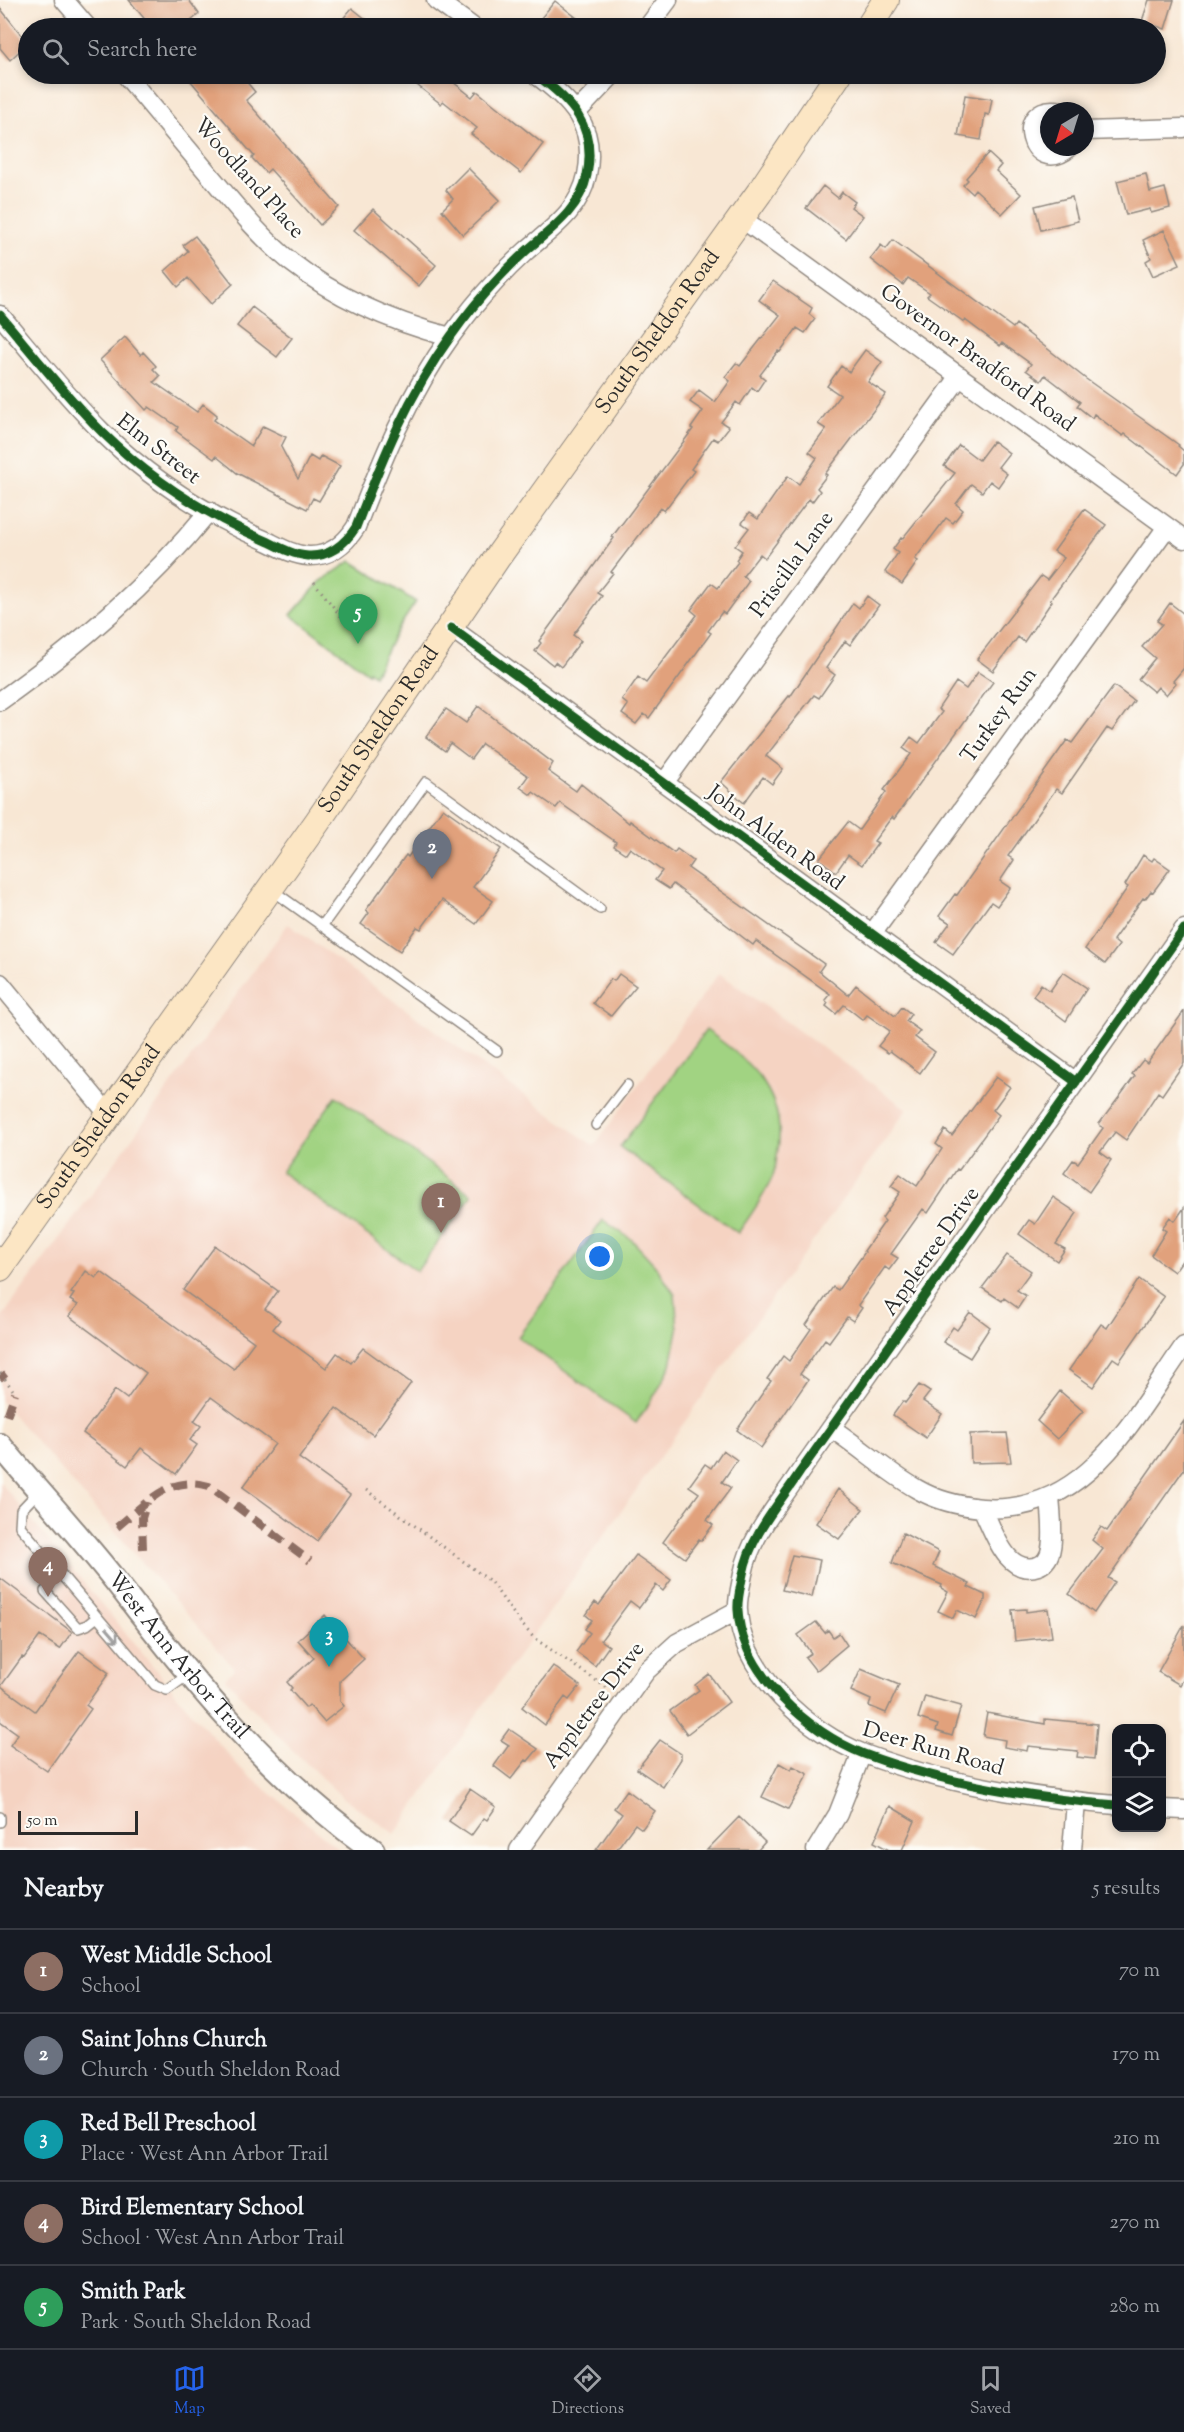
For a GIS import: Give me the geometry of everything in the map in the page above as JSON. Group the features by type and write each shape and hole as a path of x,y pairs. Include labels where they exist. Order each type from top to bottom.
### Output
{"main road":[{"path":"874,18 886,0"},
{"name":"South Sheldon Road","path":"0,1268 270,889 504,548 741,218 832,84"}],"street":[{"path":"64,0 79,18"},
{"path":"436,0 460,18"},
{"path":"654,18 668,0"},
{"name":"Woodland Place","path":"133,84 234,206 289,260 327,287 373,311 450,337"},
{"path":"450,337 493,285 524,253 567,216 577,201 587,177 589,157 586,133 577,112 549,84"},
{"path":"577,112 604,84"},
{"path":"1040,114 1031,124 1030,132 1032,141 1040,149"},
{"path":"1094,131 1184,128"},
{"name":"Governor Bradford Road","path":"741,218 1184,539"},
{"name":"Elm Street","path":"0,315 73,402 145,469 176,492 245,532 295,554 320,555 332,551 349,538 356,527 402,418 428,370 450,337"},
{"name":"Priscilla Lane","path":"664,783 960,376"},
{"path":"0,701 105,621 160,568 209,511"},
{"name":"Turkey Run","path":"872,934 1167,527"},
{"name":"John Alden Road","path":"451,628 1076,1082"},
{"name":"Appletree Drive","path":"519,1850 646,1671 677,1643 738,1610 743,1573 754,1540 1184,929"},
{"path":"0,983 110,1115"},
{"path":"831,1428 917,1489 943,1500 982,1508 1010,1508 1050,1497 1077,1482 1094,1468 1111,1449 1184,1346"},
{"name":"West Ann Arbor Trail","path":"0,1445 189,1674 257,1749 309,1798 373,1850"},
{"path":"982,1508 1006,1555 1014,1564 1028,1568 1041,1566 1052,1548 1050,1497"},
{"name":"Deer Run Road","path":"738,1610 741,1629 759,1670 773,1688 805,1719 831,1737 862,1753 965,1783 1028,1796 1112,1805"},
{"path":"816,1850 838,1814 862,1753"},
{"path":"1072,1850 1076,1802"},
{"path":"1166,1809 1184,1810"}],"lane":[{"path":"322,926 426,782 600,909"},
{"path":"270,889 497,1051"},
{"path":"596,1125 627,1085"},
{"path":"39,1491 21,1510 20,1526 156,1685 167,1690 189,1674"},
{"path":"45,1592 78,1628 87,1625 97,1617"},
{"path":"0,1817 0,1822"}],"path":[{"path":"314,582 342,618"},
{"path":"1,1377 15,1393"},
{"path":"366,1490 490,1581 519,1622 534,1638 607,1689"}],"shaded area":[{"path":"288,924 594,1146 719,973 907,1109 492,1693 395,1834 341,1796 284,1742 225,1678 235,1669 0,1400 0,1320"},
{"path":"0,1482 241,1769 340,1850 0,1850"}],"green space":[{"path":"351,561 416,602 397,630 374,675 369,671 368,673 291,615 320,582"},
{"path":"706,1030 751,1067 772,1098 777,1115 779,1134 773,1175 761,1199 738,1233 620,1147"},
{"path":"336,1096 472,1195 417,1271 281,1172"},
{"path":"603,1220 632,1240 655,1265 675,1295 678,1330 671,1365 636,1423 518,1337"}],"building":[{"path":"129,0 189,0 199,14 194,18 144,18"},
{"path":"1149,0 1174,0 1166,26 1166,18 1143,18"},
{"path":"555,1 577,18 541,18"},
{"path":"0,8 18,30 18,52 10,60 0,48"},
{"path":"352,8 364,18 344,18"},
{"path":"193,84 248,84 255,92 246,100 339,207 320,225 270,169 266,173 252,158 254,156"},
{"path":"416,84 456,84 472,97 477,91 543,144 521,173 471,134 477,128 443,101 441,104"},
{"path":"965,95 992,99 989,115 985,114 981,140 958,136"},
{"path":"988,153 1001,165 996,171 1021,194 1002,214 975,189 972,193 963,185 968,180 966,178"},
{"path":"468,168 500,200 463,235 442,210 453,199 446,190"},
{"path":"1146,174 1150,192 1165,188 1170,208 1151,213 1150,209 1126,215 1117,181"},
{"path":"823,186 838,198 842,192 855,202 851,207 863,216 846,239 806,208"},
{"path":"1072,197 1078,221 1041,230 1035,206"},
{"path":"373,209 436,265 419,286 354,230"},
{"path":"1164,230 1180,264 1153,276 1146,261 1151,258 1143,240"},
{"path":"195,236 233,284 211,304 188,278 178,287 165,271 188,251 183,245"},
{"path":"893,240 1013,328 1016,324 1086,379 1179,445 1184,451 1184,464 1177,474 1125,434 1123,436 1094,414 1092,418 1077,406 1080,402 1045,375 1041,381 1026,370 1031,364 1002,343 1000,346 965,320 964,322 927,296 930,293 908,278 903,285 870,259 881,245 886,249"},
{"path":"773,281 812,308 809,314 815,319 805,333 797,328 780,352 778,351 760,375 765,379 757,391 752,387 740,405 736,402 721,422 729,427 718,441 713,438 691,469 694,471 664,511 660,508 597,593 602,596 573,635 581,641 561,667 555,662 553,665 535,651 541,643 539,641 614,538 612,537 693,429 691,428 703,411 690,402 699,390 715,402 730,381 725,377 736,363 740,366 780,315 759,300"},
{"path":"252,307 292,338 277,357 237,326"},
{"path":"125,337 141,355 143,352 156,366 153,369 160,376 154,382 197,412 203,404 217,415 214,420 251,446 263,426 286,437 281,447 298,479 310,456 318,461 321,456 340,466 319,501 313,498 307,509 237,473 216,456 214,459 176,431 178,427 149,407 146,410 100,360"},
{"path":"865,350 882,362 868,382 886,394 825,474 827,475 817,488 820,491 812,502 809,499 765,558 760,554 743,576 749,581 725,614 722,612 708,631 711,633 649,718 644,714 636,724 622,714 628,705 622,700 638,677 646,683 697,615 691,610 711,583 718,588 738,562 736,560 742,551 735,546 749,528 742,523 749,513 758,519 788,476 799,484 817,458 809,452 826,429 818,424 840,395 827,386 841,366 849,372"},
{"path":"993,441 1009,453 998,467 1007,474 998,487 990,481 982,492 971,484 956,504 963,510 953,523 946,518 915,559 918,561 902,584 885,572 898,553 893,549 955,473 944,466 959,445 979,460"},
{"path":"1084,509 1106,525 1050,600 1052,601 1024,642 1018,637 993,671 977,659 1041,576 1047,580 1064,558 1054,551"},
{"path":"867,596 879,605 850,645 845,641 826,668 835,675 819,698 814,695 766,756 783,769 772,784 763,777 744,803 721,782 790,697 853,603 859,608"},
{"path":"1170,603 1184,614 1184,668 1173,681 1176,683 1166,695 1158,687 1154,692 1138,679 1155,658 1142,647 1162,624 1157,621"},
{"path":"978,672 993,682 894,819 892,817 874,841 878,843 862,865 848,855 836,872 819,859 848,822 859,830 886,792 884,790 911,754 903,748 911,737 919,743 942,712 938,709 956,682 966,689"},
{"path":"1114,686 1134,701 1112,731 1107,728 1062,793 1056,789 1008,856 1014,860 1000,881 1010,888 997,906 991,902 953,954 936,942 950,923 939,916 955,894 957,895 1067,740 1072,743"},
{"path":"478,706 553,763 548,771 576,791 581,784 629,823 630,821 674,853 677,849 693,861 688,868 824,964 819,971 848,995 856,985 895,1016 902,1007 911,1014 906,1021 920,1031 915,1037 935,1052 920,1073 890,1051 888,1053 878,1046 890,1031 867,1015 863,1020 844,1005 836,1014 826,1006 828,1003 825,1000 830,994 756,941 753,945 673,884 669,889 655,880 662,871 630,848 626,854 614,846 616,842 560,803 556,808 533,792 531,795 520,787 528,776 482,744 471,759 450,743 445,751 426,737 446,709 466,723"},
{"path":"443,808 501,849 473,887 493,901 476,924 442,900 421,929 417,927 400,951 361,924 369,913 366,910"},
{"path":"1143,855 1152,861 1154,858 1170,869 1153,892 1151,891 1145,899 1143,898 1113,940 1119,945 1105,964 1085,949 1128,887 1125,885"},
{"path":"1063,972 1087,988 1066,1021 1033,996 1041,984 1050,991"},
{"path":"619,974 636,986 611,1016 593,1003 611,979 614,981"},
{"path":"1184,1011 1184,1063 1162,1095 1158,1092 1126,1140 1115,1132 1100,1152 1111,1160 1089,1192 1064,1173 1073,1160 1078,1163 1103,1128 1099,1124 1135,1076 1132,1074 1143,1060 1147,1063"},
{"path":"996,1077 1010,1087 993,1110 999,1115 959,1170 957,1169 928,1213 923,1209 891,1254 898,1258 889,1270 885,1267 858,1305 862,1308 853,1321 847,1317 829,1342 825,1339 800,1374 808,1380 761,1448 737,1430 771,1381 767,1379 783,1356 789,1361 811,1329 806,1325 833,1287 838,1290 865,1252 885,1221 882,1218 900,1192 891,1186 900,1174 917,1186 942,1149 936,1144 945,1130 952,1136"},
{"path":"1053,1197 1077,1213 1056,1244 1065,1249 1057,1261 1019,1234 1029,1220 1035,1224"},
{"path":"1184,1208 1184,1258 1174,1272 1151,1255 1166,1231 1162,1228 1170,1217 1175,1221"},
{"path":"215,1246 278,1291 265,1309 280,1320 273,1329 326,1368 337,1353 351,1363 363,1348 411,1383 373,1435 336,1408 299,1458 350,1495 317,1541 243,1487 275,1444 211,1397 194,1421 201,1426 190,1440 197,1445 176,1474 141,1448 127,1466 83,1433 115,1390 127,1399 146,1373 69,1316 78,1305 70,1300 74,1294 71,1293 86,1271 96,1278 101,1272 234,1369 254,1342 183,1290"},
{"path":"1007,1255 1031,1271 1017,1290 1026,1296 1018,1308 1004,1298 1002,1301 982,1288"},
{"path":"1139,1279 1164,1297 1119,1362 1113,1358 1093,1387 1069,1370 1101,1324 1107,1328"},
{"path":"970,1312 990,1327 970,1358 943,1342 953,1327 957,1330"},
{"path":"919,1385 930,1392 923,1401 942,1414 926,1438 893,1415"},
{"path":"1060,1391 1083,1411 1057,1439 1037,1421"},
{"path":"1184,1421 1184,1469 1108,1578 1115,1582 1094,1613 1069,1594 1103,1549 1092,1540 1101,1527 1107,1531"},
{"path":"1007,1433 1011,1462 971,1463 970,1434"},
{"path":"723,1450 737,1460 722,1482 731,1488 707,1520 713,1525 685,1558 663,1542 699,1493 689,1486 705,1464 711,1468"},
{"path":"838,1489 863,1509 839,1539 816,1523"},
{"path":"903,1533 939,1552 933,1566 970,1584 968,1587 985,1595 976,1619 957,1610 953,1618 938,1611 948,1592 941,1588 942,1585 892,1563"},
{"path":"636,1555 671,1580 663,1591 656,1585 639,1608 630,1601 601,1640 609,1646 595,1666 576,1652 590,1633 585,1629 592,1620 586,1615 595,1602 599,1605"},
{"path":"792,1555 820,1560 812,1597 782,1590"},
{"path":"0,1578 72,1632 60,1649 40,1636 1,1686 35,1711 79,1651 109,1673 86,1705 91,1709 47,1771 10,1745 18,1734 0,1721"},
{"path":"1026,1609 1026,1612 1048,1609 1052,1637 1015,1641 1012,1610"},
{"path":"325,1615 364,1659 340,1681 340,1701 344,1706 324,1722 309,1705 306,1708 290,1690 292,1688 287,1682 314,1658 298,1640"},
{"path":"816,1622 825,1633 828,1630 833,1637 839,1633 847,1645 816,1671 805,1657 811,1653 798,1635"},
{"path":"1184,1625 1184,1678 1180,1685 1158,1672"},
{"path":"553,1666 580,1686 569,1700 565,1697 545,1725 522,1707"},
{"path":"861,1669 899,1685 886,1713 869,1706 871,1700 851,1691"},
{"path":"709,1674 729,1702 687,1734 670,1711 699,1690 695,1685"},
{"path":"925,1696 961,1706 952,1736 936,1731 938,1725 918,1718"},
{"path":"987,1713 1045,1724 1045,1719 1097,1724 1094,1759 1077,1757 1078,1751 1028,1746 1027,1751 1004,1747 1005,1740 983,1736"},
{"path":"509,1729 538,1749 511,1779 494,1766 509,1745 501,1740"},
{"path":"660,1740 681,1754 681,1759 663,1787 637,1769"},
{"path":"779,1763 791,1770 793,1766 808,1774 788,1809 762,1797"},
{"path":"470,1789 496,1807 487,1820 484,1818 471,1836 449,1821"},
{"path":"627,1790 655,1811 642,1829 635,1824 616,1850 596,1850 622,1814 614,1808"},
{"path":"890,1806 915,1821 902,1850 889,1850 874,1842"},
{"path":"739,1817 765,1842 758,1850 707,1850"}],"marked path":[{"path":"1,1374 5,1379"},
{"path":"7,1416 15,1393"},
{"path":"117,1527 159,1493 182,1484 195,1483 209,1486 310,1561"},
{"path":"143,1549 142,1518 147,1502"}],"cycle path":[{"path":"0,315 88,418 120,449 160,481 202,508 288,551 308,556 330,552 342,544 356,527 386,453 409,405 451,336 477,302 502,275 554,227 578,199 587,175 588,142 584,128 570,104 548,84"},
{"path":"451,628 1076,1082"},
{"path":"1112,1805 1020,1794 956,1781 894,1765 843,1744 801,1716 765,1678 751,1656 742,1633 738,1601 747,1560 766,1521 1184,929"}],"place":[{"name":"Smith Park","path":"358,644"},
{"name":"Saint Johns Church","path":"432,879"},
{"name":"West Middle School","path":"441,1233"},
{"name":"Bird Elementary School","path":"48,1597"},
{"name":"Red Bell Preschool","path":"329,1667"}]}
